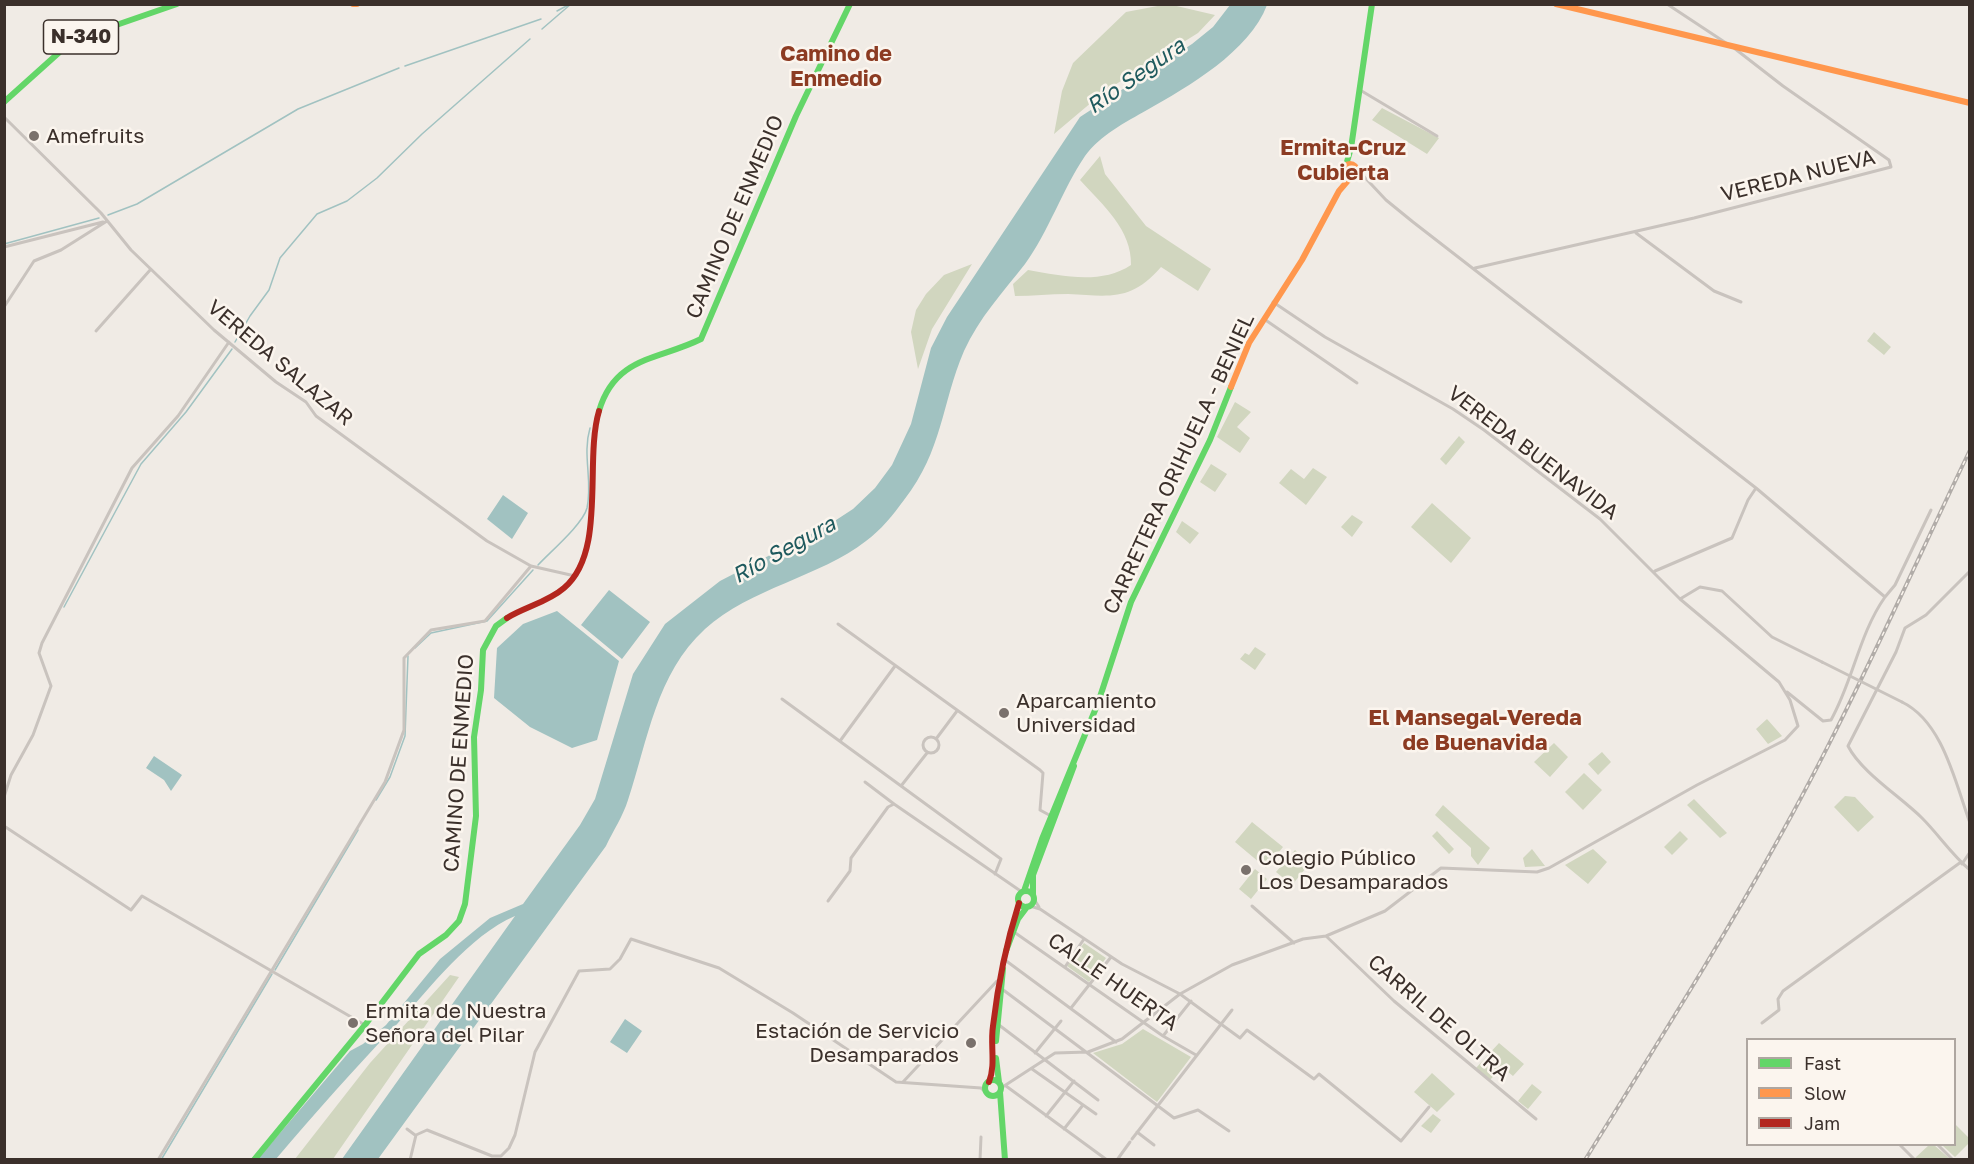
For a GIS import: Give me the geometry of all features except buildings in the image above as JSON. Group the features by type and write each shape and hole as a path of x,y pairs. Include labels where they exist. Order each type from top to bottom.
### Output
{"main road":[{"name":"N-340","path":"4,102 49,59 73,40 177,4"},
{"name":"CAMINO DE ENMEDIO","path":"254,1160 365,1025 419,954 446,935 459,921 465,904 477,788 474,737 482,685 482,653 487,638 500,624 521,610 565,590 577,576 584,558 590,529 591,448 607,388 641,360 686,348 701,339 796,116 850,4"},
{"path":"1355,167 1346,165 1352,148 1372,4"},
{"path":"1556,4 1970,103"},
{"path":"1344,173 1352,177 1355,167 1352,148"},
{"name":"CARRETERA ORIHUELA - BENIEL","path":"1034,897 1033,875 1087,730 1131,602 1210,440 1249,343 1273,302 1302,260 1339,191 1346,165"},
{"name":"CARRETERA ORIHUELA - BENIEL","path":"1339,191 1352,177"},
{"name":"CARRETERA ORIHUELA - BENIEL","path":"1019,903 1018,896 1023,891 1087,730"},
{"path":"1005,1160 996,1023 1005,960 1014,931 1034,897 1023,891"},
{"path":"1001,1111 986,1092 993,1071 992,1031 996,994 1004,951 1019,903 1029,907"},
{"path":"988,1082 1001,1087"},
{"path":"986,1092 1001,1087"}],"street":[{"name":"VEREDA NUEVA","path":"1475,268 1634,232 1891,167 1889,160 1783,86 1734,48 1667,4"},
{"path":"1360,90 1437,136"},
{"name":"VEREDA SALAZAR","path":"4,117 107,220 150,269 229,342 276,382 306,402 316,416 487,542 531,566 577,576"},
{"path":"1355,167 1365,179 1413,222 1756,488 1885,597"},
{"path":"1352,177 1365,179"},
{"path":"4,247 107,220"},
{"path":"4,307 34,261 61,250 107,220"},
{"path":"1634,232 1714,291 1742,302"},
{"path":"96,331 150,269"},
{"name":"VEREDA BUENAVIDA","path":"1273,302 1325,337 1453,409 1484,430 1600,519 1655,571 1680,599 1779,682 1785,691"},
{"path":"1263,318 1357,382"},
{"path":"4,797 11,776 33,735 51,686 39,653 42,643 132,468 178,416 229,342"},
{"path":"1655,571 1731,538 1756,488"},
{"path":"1785,691 1823,721 1831,720 1847,687 1851,666 1932,510"},
{"path":"158,1160 385,782 405,730 404,658 431,630 485,621 531,566"},
{"path":"1970,571 1926,615 1905,628 1896,652 1848,744 1853,754 1924,820 1961,863 1970,870"},
{"path":"1680,599 1700,587 1722,591 1772,637 1914,708 1934,730 1970,823"},
{"path":"838,624 1042,773 1040,810 1051,816"},
{"path":"840,741 895,666"},
{"path":"1107,1160 1001,1087 1059,1052 1088,1052 1116,1042 1145,1023 1180,994 1232,965 1294,943 1326,936 1385,911 1431,873 1441,868 1537,872 1549,868 1697,785 1785,740 1796,731 1798,720 1785,691"},
{"path":"782,699 1001,859 995,874"},
{"path":"936,739 957,711"},
{"path":"901,786 927,753 937,751 939,743 936,739 931,737 924,741 923,746 927,753"},
{"path":"865,782 995,874 1023,891"},
{"path":"828,901 850,871 851,858 888,807 894,804"},
{"path":"4,826 132,910 142,896 365,1025"},
{"path":"1762,1023 1779,1010 1778,999 1783,992 1961,863 1970,852"},
{"path":"1034,897 1040,909"},
{"path":"1252,906 1294,943"},
{"path":"1029,907 1040,909 1111,957 1180,994 1240,1038 1246,1030 1251,1032 1314,1079 1319,1074 1401,1141 1429,1107"},
{"name":"CALLE HUERTA","path":"1014,931 1162,1036 1196,1055"},
{"name":"CARRIL DE OLTRA","path":"1326,936 1394,1001 1536,1119"},
{"path":"416,1135 427,1130 492,1155 501,1156 505,1153 515,1135 535,1052 579,971 609,969 620,959 631,939 719,968 793,1013 896,1082 986,1092"},
{"path":"1065,967 1084,939"},
{"path":"1071,1008 1111,957"},
{"path":"1005,960 1116,1042"},
{"path":"903,1082 998,980"},
{"path":"1001,988 1056,1027 1174,1118 1198,1110 1229,1131"},
{"path":"988,989 996,994"},
{"path":"1162,1036 1191,1001"},
{"path":"1117,1160 1232,1010"},
{"path":"1035,1053 1061,1021"},
{"path":"996,1023 1098,1100"},
{"path":"1032,1069 1096,1114"},
{"path":"1046,1116 1074,1081"},
{"path":"1064,1129 1083,1105"},
{"path":"407,1129 416,1135"},
{"path":"1137,1132 1154,1145"},
{"path":"410,1160 416,1135"},
{"path":"980,1160 981,1137"},
{"path":"1901,1146 1916,1160"},
{"path":"1939,1146 1953,1160"}],"green space":[{"path":"1168,4 1215,15 1198,33 1105,91 1054,134 1062,91 1073,63 1126,12"},
{"path":"1382,108 1439,138 1427,154 1372,120"},
{"path":"1100,156 1105,174 1146,226 1211,269 1198,291 1161,267 1140,286 1119,294 1015,296 1013,284 1028,270 1094,277 1107,275 1131,265 1127,240 1121,229 1107,209 1080,180"},
{"path":"972,264 932,329 918,369 911,332 916,310 926,294 944,275"},
{"path":"1874,332 1891,347 1884,355 1867,341"},
{"path":"1235,402 1251,412 1237,427 1250,438 1240,453 1217,437"},
{"path":"1459,436 1465,442 1446,465 1440,459"},
{"path":"1211,464 1227,474 1215,492 1200,482"},
{"path":"1313,468 1327,477 1306,505 1279,483 1291,469 1304,479"},
{"path":"1432,503 1471,538 1451,563 1411,527"},
{"path":"1352,515 1363,522 1352,537 1341,527"},
{"path":"1182,521 1199,533 1190,544 1176,532"},
{"path":"1255,647 1266,654 1255,670 1240,659 1245,653 1249,655"},
{"path":"1767,719 1782,736 1768,744 1756,729"},
{"path":"1554,743 1568,757 1550,777 1534,762"},
{"path":"1602,752 1611,762 1598,775 1588,764"},
{"path":"1584,773 1602,790 1583,810 1565,792"},
{"path":"1845,796 1855,797 1874,817 1858,832 1834,807"},
{"path":"1694,799 1727,833 1720,838 1687,805"},
{"path":"1443,805 1490,848 1478,865 1471,856 1471,848 1435,815"},
{"path":"1252,822 1283,847 1266,868 1235,842"},
{"path":"1437,831 1454,849 1449,854 1432,836"},
{"path":"1680,831 1688,839 1672,855 1664,847"},
{"path":"1532,849 1545,866 1525,867 1523,858"},
{"path":"1593,849 1607,862 1588,884 1565,865"},
{"path":"1295,850 1310,863 1292,885 1276,872"},
{"path":"1255,869 1267,879 1251,899 1239,889"},
{"path":"1084,943 1106,958 1089,982 1067,966"},
{"path":"450,975 459,977 333,1159 295,1159 370,1063"},
{"path":"1143,1029 1191,1057 1157,1102 1093,1053 1122,1044"},
{"path":"1499,1043 1524,1064 1513,1076 1502,1067 1490,1080 1476,1068"},
{"path":"1432,1073 1455,1094 1437,1112 1414,1092"},
{"path":"1532,1084 1542,1092 1528,1109 1518,1101"},
{"path":"1433,1114 1441,1120 1431,1133 1421,1126"},
{"path":"1956,1125 1970,1139 1955,1157 1943,1146 1956,1146"},
{"path":"1928,1146 1935,1146 1950,1159 1917,1159 1915,1158"}],"water":[{"name":"Río Segura","path":"1230,5 1267,5 1259,22 1247,38 1216,66 1199,79 1114,130 1091,148 1085,156 1034,251 984,316 970,339 956,371 927,463 891,517 871,537 848,553 743,603 723,615 705,629 688,647 664,687 648,731 626,806 606,846 378,1159 342,1159 515,916 482,936 452,963 276,1159 257,1160 350,1051 363,1044 386,1025 440,959 490,918 523,904 580,825 595,799 633,674 665,624 720,581 830,524 853,509 875,488 892,465 911,424 931,348 947,317 1080,117 1192,44 1213,27"},
{"path":"503,495 528,513 512,539 487,519"},
{"path":"609,590 650,622 622,659 581,625"},
{"path":"557,611 619,661 597,740 572,748 530,727 494,698 497,648 523,624"},
{"path":"154,756 182,775 171,791 164,780 146,768"},
{"path":"625,1019 642,1031 627,1053 610,1042"}],"waterway":[{"path":"557,11 570,4"},
{"path":"542,29 571,4"},
{"path":"405,66 541,19"},
{"path":"235,342 269,290 280,258 317,214 347,201 377,178 422,134 530,39"},
{"path":"108,215 137,204 298,109 399,68"},
{"path":"4,244 99,218"},
{"path":"64,607 141,464 186,412 232,349"},
{"path":"538,565 573,530 587,508 589,498 587,448 590,428"},
{"path":"415,648 431,633 487,621 533,570"},
{"path":"376,800 390,777 405,736 408,656"},
{"path":"275,970 358,830"},
{"path":"161,1160 272,974"}],"railway":[{"path":"1585,1160 1712,954 1809,783 1857,689 1970,450"}],"traffic: fast":[{"path":"4,102 73,40 177,4"},
{"path":"599,411 606,393 627,370 640,362 701,339 796,116 850,4"},
{"path":"1346,165 1351,148 1372,4"},
{"path":"1024,891 1042,839 1098,703 1131,602 1210,440 1231,387"},
{"path":"254,1160 365,1025 419,954 446,935 459,921 465,904 476,816 474,737 481,690 483,650 496,626 507,618"},
{"path":"1033,895 1033,875 1074,766"},
{"path":"1023,891 1029,891 1034,899 1032,905 1023,907 1018,902 1018,896 1023,891"},
{"path":"1006,951 1018,919 1027,907"},
{"path":"996,1041 1003,969"},
{"path":"996,1058 999,1082"},
{"path":"993,1080 1001,1088 993,1096 985,1088 993,1080"},
{"path":"1000,1092 1005,1160"}],"traffic: slow":[{"path":"1556,4 1970,103"},
{"path":"1350,164 1355,166 1357,171 1355,176 1350,178 1345,176 1343,171 1345,166 1350,164"},
{"path":"1231,387 1249,343 1302,260 1339,191 1351,177"}],"traffic: jam":[{"path":"507,618 544,601 564,588 577,572 586,552 592,505 595,431 599,411"},
{"path":"989,1082 997,994 1006,949 1019,903"}],"place":[{"name":"Amefruits","path":"34,136"},
{"name":"Aparcamiento Universidad","path":"1004,713"},
{"name":"Colegio Público Los Desamparados","path":"1246,870"},
{"name":"Ermita de Nuestra Señora del Pilar","path":"353,1023"},
{"name":"Estación de Servicio Desamparados","path":"971,1043"}],"district":[{"name":"Camino de Enmedio","path":"836,66"},
{"name":"Ermita-Cruz Cubierta","path":"1343,160"},
{"name":"El Mansegal-Vereda de Buenavida","path":"1475,730"}]}
